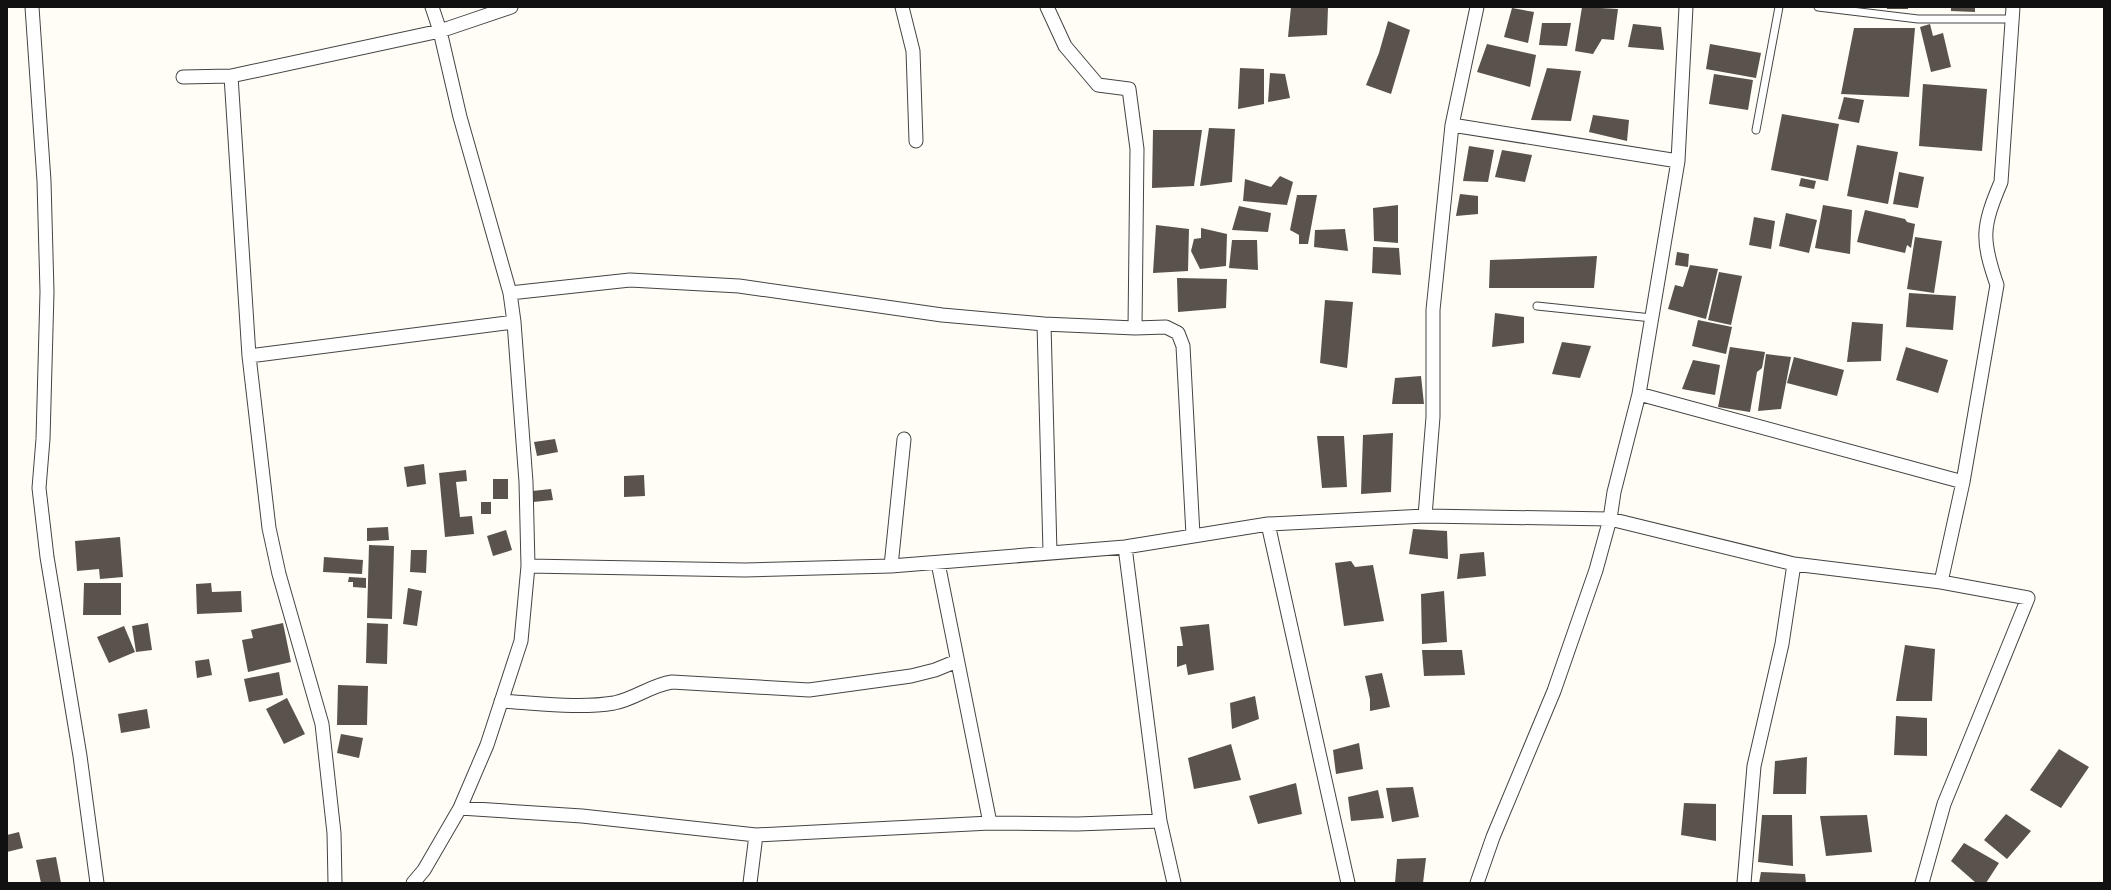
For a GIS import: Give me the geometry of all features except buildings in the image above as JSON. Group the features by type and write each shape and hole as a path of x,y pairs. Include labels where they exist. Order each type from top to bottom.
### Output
{"street":[{"path":"32,7 44,181 47,292 43,439 39,488 47,557 80,756 97,883"},
{"path":"413,883 424,870 460,808 487,745 521,641 528,566 526,482 514,322 510,293 460,117 440,31 432,7"},
{"path":"183,76 231,76 440,31 511,7"},
{"path":"902,7 913,51 916,141"},
{"path":"1047,7 1065,46 1098,85 1129,89 1137,149 1135,328"},
{"path":"1425,516 1434,417 1433,310 1452,125 1477,7"},
{"path":"1477,883 1493,837 1554,692 1596,570 1610,519 1614,492 1639,394 1678,161 1686,7"},
{"path":"1940,582 1963,482 1997,285 1987,257 1984,233 1990,208 2001,182 2013,13"},
{"path":"231,76 249,356 269,528 279,574 322,724 334,833 335,883"},
{"path":"1452,125 1678,161"},
{"path":"510,293 630,280 669,282 739,286 942,315 1044,324 1135,328 1166,327 1178,333 1183,346 1192,535"},
{"path":"249,356 514,322"},
{"path":"1044,324 1050,552"},
{"path":"1639,394 1963,482"},
{"path":"891,566 904,439"},
{"path":"528,566 745,570 891,566 1125,547 1192,535 1268,524 1425,516 1610,519 1794,564 1940,582 2028,598 1944,804 1922,883"},
{"path":"1268,524 1348,883"},
{"path":"1125,547 1160,821 1174,883"},
{"path":"938,563 990,823"},
{"path":"1744,883 1754,766 1782,644 1794,564"},
{"path":"501,701 565,705 603,704 626,700 654,686 672,682 809,690 911,676 935,670 958,661"},
{"path":"460,808 582,816 756,835 990,823 1077,824 1160,821"},
{"path":"750,883 756,835"}],"lane":[{"path":"1756,130 1779,7"},
{"path":"1818,7 1918,19 2013,13"},
{"path":"1537,306 1652,318"}]}
